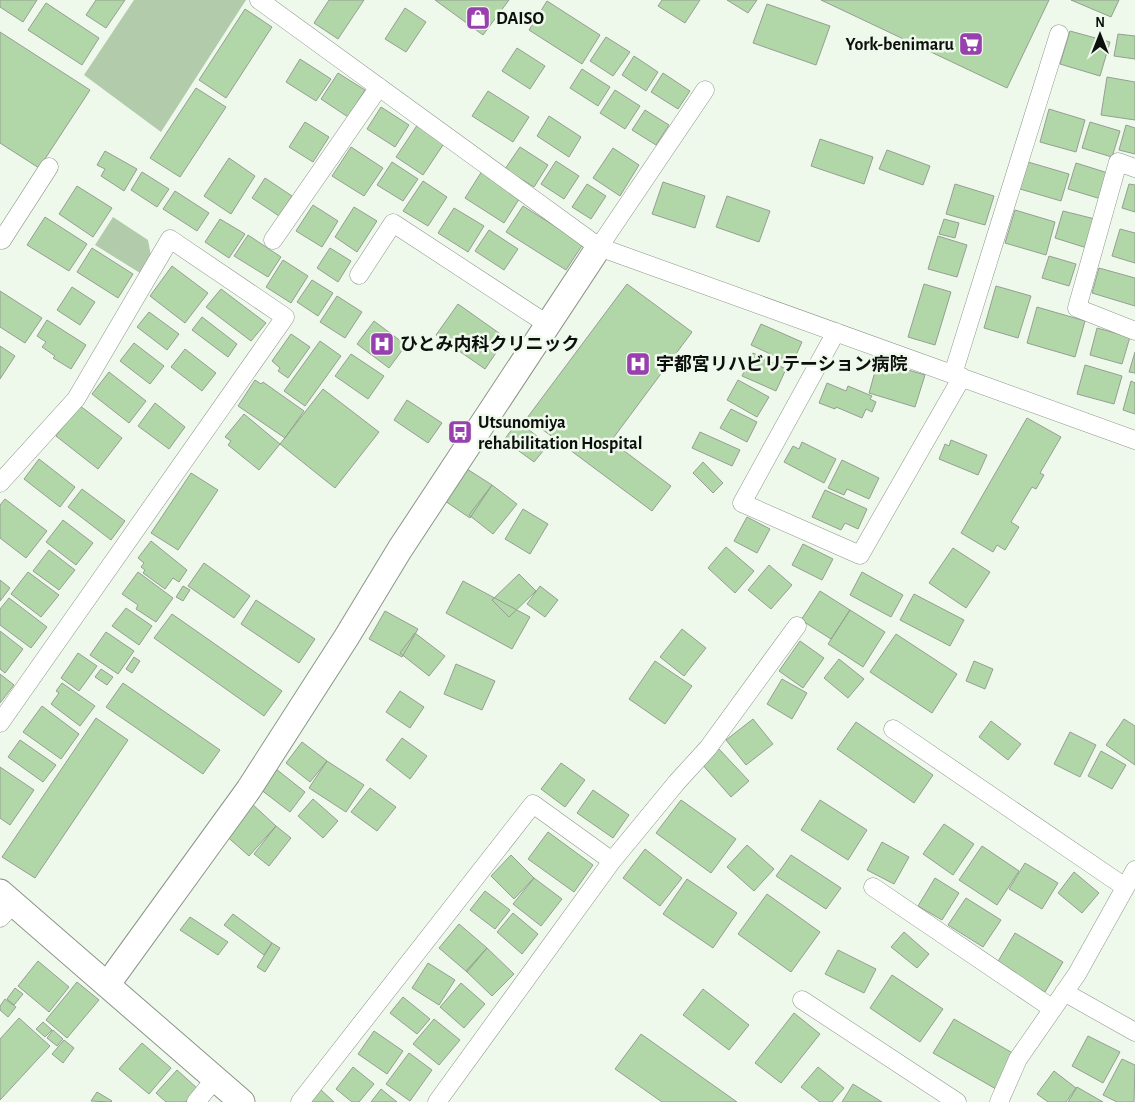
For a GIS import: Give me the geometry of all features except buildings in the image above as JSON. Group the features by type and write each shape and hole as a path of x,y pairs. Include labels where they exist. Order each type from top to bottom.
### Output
{"street":[{"path":"259,0 599,247 1135,440"},
{"path":"836,332 742,503 860,555 958,375 1059,34"},
{"path":"273,240 379,87"},
{"path":"107,985 249,789 346,638 400,549 547,324 706,90"},
{"path":"1135,168 1118,162 1077,308 1135,331"},
{"path":"0,238 2,240 49,168"},
{"path":"358,275 393,223 547,324"},
{"path":"0,483 76,399 170,239 285,318 0,724"},
{"path":"437,1102 612,861 677,782 708,748 797,626"},
{"path":"893,729 1125,887"},
{"path":"300,1102 533,804 612,861"},
{"path":"999,1102 1018,1059 1077,974 1135,870"},
{"path":"873,887 1053,1009"},
{"path":"5,905 107,985 242,1102"},
{"path":"1064,992 1135,1032"},
{"path":"802,1000 957,1102"},
{"path":"196,1102 215,1080"}],"green space":[{"path":"134,0 246,0 161,132 84,75"},
{"path":"113,217 148,240 151,256 140,273 95,245"}],"place":[{"name":"DAISO","path":"478,18"},
{"name":"York-benimaru","path":"971,44"},
{"name":"ひとみ内科クリニック","path":"382,344"},
{"name":"宇都宮リハビリテーション病院","path":"638,364"},
{"name":"Utsunomiya rehabilitation Hospital","path":"460,432"}]}
